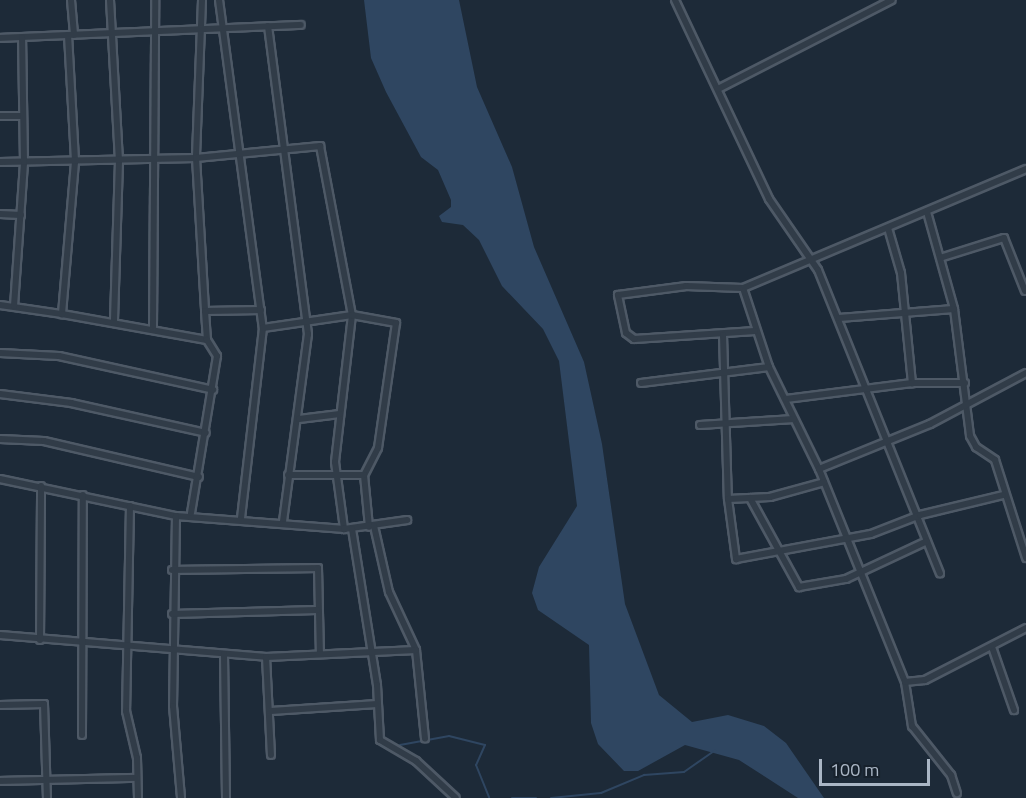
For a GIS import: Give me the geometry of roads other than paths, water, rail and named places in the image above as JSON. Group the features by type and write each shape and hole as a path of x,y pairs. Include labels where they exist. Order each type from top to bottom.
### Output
{"street":[{"path":"62,314 75,162 71,0"},
{"path":"110,0 119,161 114,320"},
{"path":"153,327 152,159 158,29 155,0"},
{"path":"191,513 199,477 217,356 207,340 196,158 202,0"},
{"path":"219,0 263,328 241,519"},
{"path":"675,0 769,199 810,260 839,318 884,445 920,515 927,541 940,573"},
{"path":"718,89 892,0"},
{"path":"0,38 202,27 301,25"},
{"path":"268,26 307,322 299,420 288,475 283,521"},
{"path":"15,306 24,162 22,38"},
{"path":"0,116 23,116"},
{"path":"0,162 196,158 320,146 352,315 340,414 338,475 378,704 380,740 416,760 456,798"},
{"path":"755,331 723,335 630,338 618,295 686,286 743,288 927,213 1026,169"},
{"path":"927,213 943,257 954,309 965,383 965,405 973,443 995,460 1003,495 1026,558"},
{"path":"0,214 21,215"},
{"path":"888,228 906,312 912,383"},
{"path":"943,257 985,239 1004,238 1024,291"},
{"path":"743,288 755,331 769,367 819,470 862,573 904,682 912,726 951,775 957,793"},
{"path":"0,305 114,320 207,340"},
{"path":"839,318 954,309"},
{"path":"205,311 261,310"},
{"path":"263,328 352,315 397,326 378,448 364,475 371,526 389,592 416,650 425,739"},
{"path":"723,335 728,499 736,559 847,539 920,515 1003,495"},
{"path":"0,353 59,356 213,390"},
{"path":"641,383 723,376 769,367"},
{"path":"819,470 884,445 1026,373"},
{"path":"786,399 912,383 965,383"},
{"path":"0,394 71,403 206,433"},
{"path":"299,420 340,414"},
{"path":"700,425 725,427 794,419"},
{"path":"0,439 44,441 199,477"},
{"path":"288,475 364,475"},
{"path":"0,479 176,516 191,513 348,529 407,520"},
{"path":"728,499 750,498 824,482"},
{"path":"40,640 41,486"},
{"path":"82,735 83,495"},
{"path":"750,498 798,587 862,573 927,541"},
{"path":"130,506 130,646 126,711 138,798"},
{"path":"176,516 171,570 172,646 181,798"},
{"path":"171,570 318,568 317,610 320,653"},
{"path":"172,614 317,610"},
{"path":"904,682 925,680 1026,628"},
{"path":"0,635 83,645 172,646 224,654 266,657 416,650"},
{"path":"992,647 1014,710"},
{"path":"224,654 226,798"},
{"path":"266,657 271,755"},
{"path":"0,705 44,704 49,780 47,798"},
{"path":"270,711 378,704"},
{"path":"0,782 137,778"}],"water":[{"path":"364,0 459,0 477,87 512,167 534,247 584,362 602,444 625,604 659,695 692,722 728,715 764,726 786,743 824,798 798,798 739,760 685,745 638,771 624,771 598,744 591,723 589,645 538,610 532,593 539,567 577,506 559,361 543,329 502,286 479,240 463,225 442,222 439,216 451,207 451,200 438,170 421,157 386,92 371,58"}],"waterway":[{"path":"400,745 449,736 485,745 476,765 489,798"},
{"path":"551,798 601,793 644,775 684,772 715,750"},
{"path":"512,798 536,798"}]}
